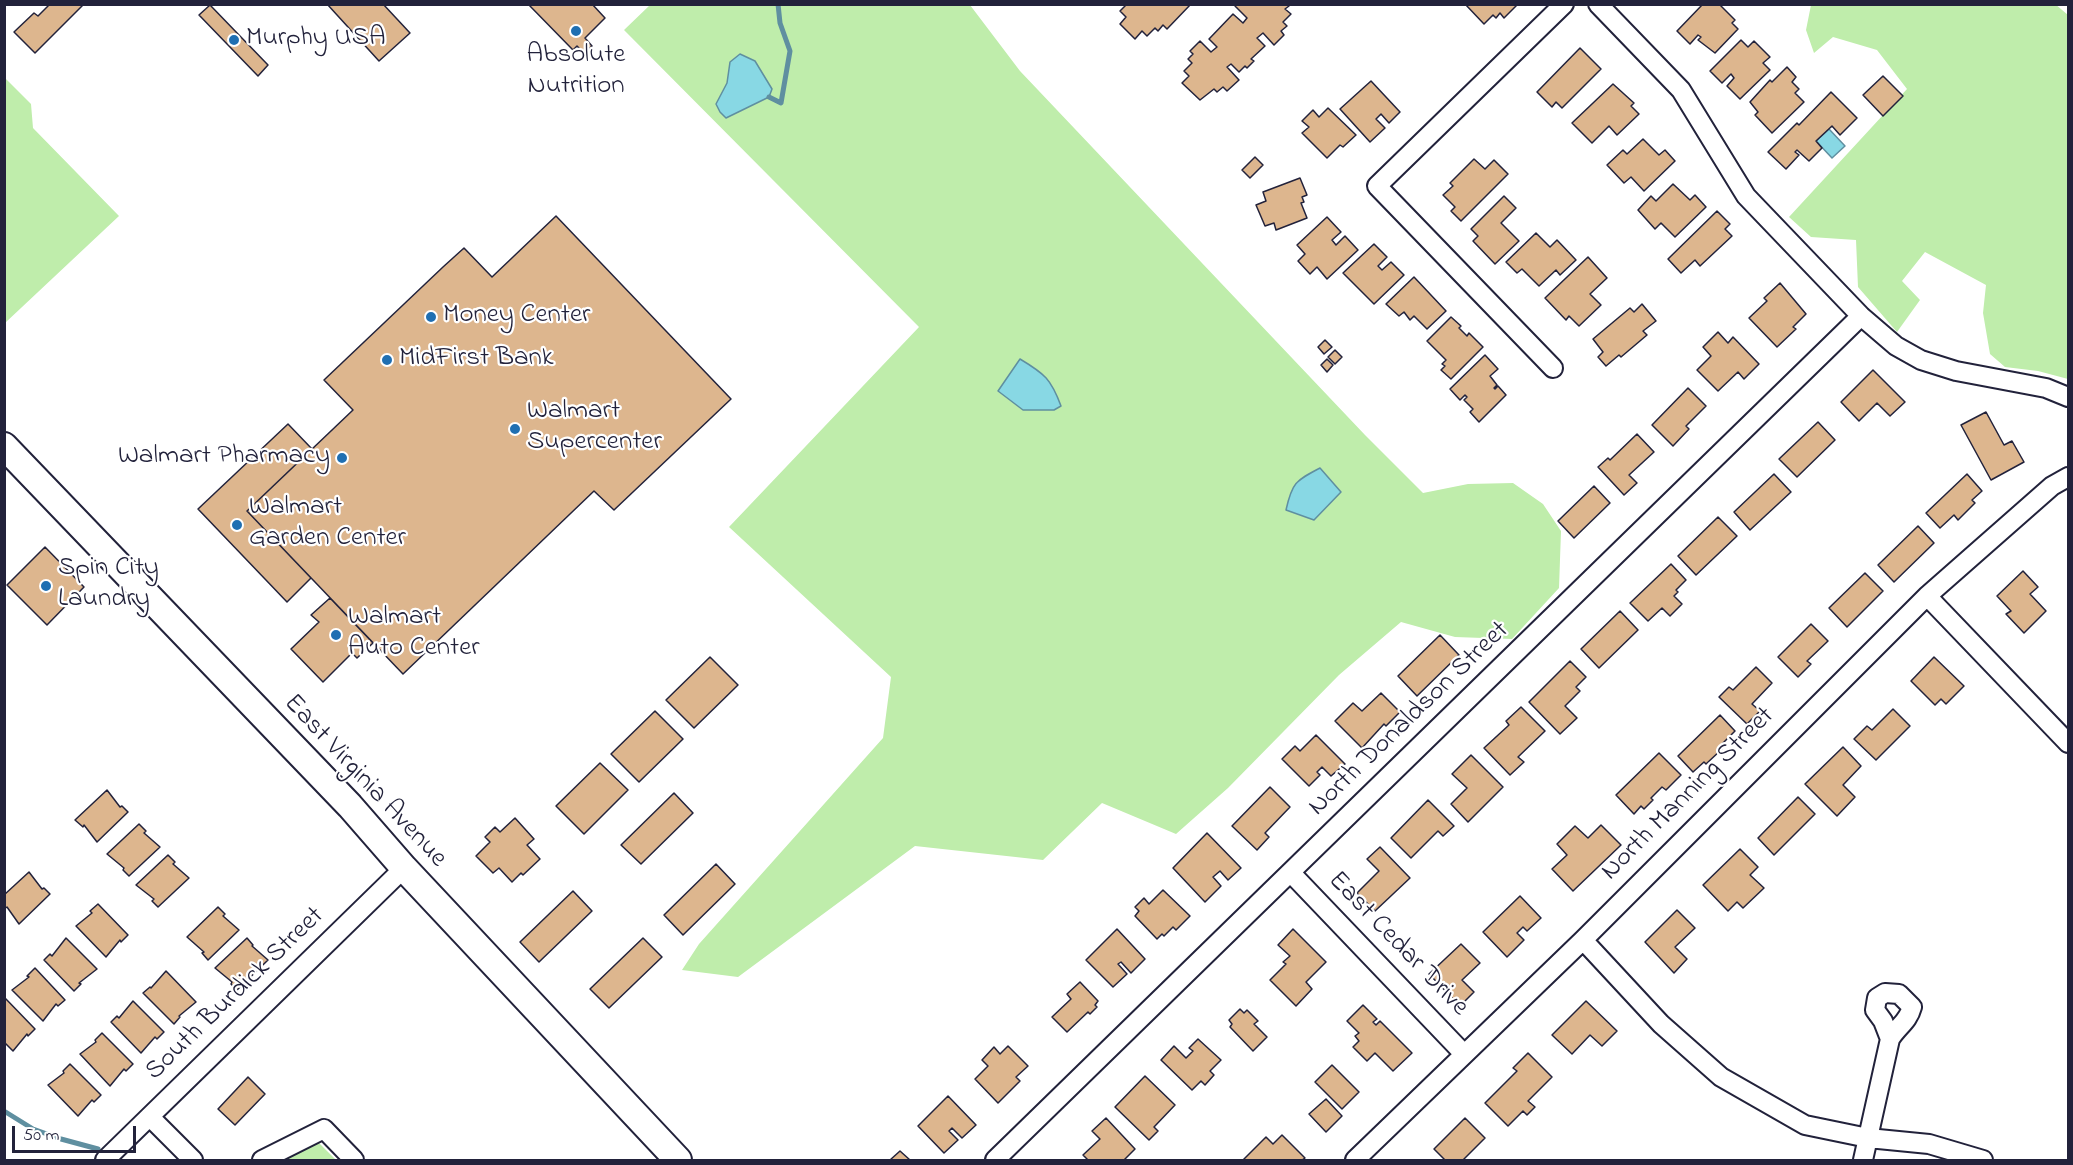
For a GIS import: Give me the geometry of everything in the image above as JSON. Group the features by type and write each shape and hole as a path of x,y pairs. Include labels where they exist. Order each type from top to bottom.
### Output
{"street":[{"path":"1553,368 1377,186 1564,4"},
{"path":"1598,4 1681,90 1746,196 1861,316 1896,346 1921,360 1956,370 2046,388 2068,397"},
{"name":"North Donaldson Street","path":"995,1161 1861,316"},
{"name":"East Virginia Avenue","path":"4,446 350,806 404,868 678,1161"},
{"name":"North Manning Street","path":"1355,1161 1582,940 1927,596 2052,486 2068,477"},
{"path":"1927,596 2068,742"},
{"name":"South Burdick Street","path":"105,1161 404,868"},
{"name":"East Cedar Drive","path":"1291,873 1464,1054"},
{"path":"1582,940 1661,1024 1721,1077 1805,1125 1868,1138 1929,1144 1983,1161"},
{"path":"1863,1161 1890,1039"},
{"path":"150,1117 193,1161"},
{"path":"262,1161 324,1129 354,1161"}],"green space":[{"path":"2055,4 2068,15 2068,379 2038,371 2005,367 1990,354 1983,313 1986,285 1925,252 1902,281 1920,300 1897,332 1858,287 1856,240 1811,237 1789,217 1907,89 1877,50 1833,37 1814,53 1806,30 1811,5"},
{"path":"650,5 970,5 1020,71 1365,435 1423,493 1468,484 1513,483 1543,504 1561,531 1559,588 1512,639 1455,637 1401,622 1339,675 1228,788 1176,834 1102,803 1043,860 915,846 738,977 682,970 699,944 883,738 891,677 729,527 919,327 624,30"},
{"path":"5,78 31,104 33,128 119,216 5,323"},
{"path":"317,1141 336,1160 282,1160"}],"water":[{"path":"740,54 755,61 772,89 769,97 726,118 716,104 727,83 730,62"},
{"path":"1829,129 1845,146 1832,158 1816,141"},
{"path":"1020,359 1046,378 1054,389 1061,406 1054,410 1023,410 998,391"},
{"path":"1320,468 1341,492 1314,520 1286,510 1290,494 1296,484"}],"building":[{"path":"50,4 84,4 35,53 14,32 34,13 38,16"},
{"path":"327,4 383,4 410,33 379,61"},
{"path":"528,4 592,4 605,18 585,38 592,46 584,53 577,46 573,50"},
{"path":"1127,4 1191,4 1167,29 1163,25 1158,31 1155,28 1147,36 1142,31 1135,39 1120,24 1126,17 1120,11"},
{"path":"1237,4 1288,4 1289,6 1285,9 1291,14 1283,22 1287,26 1281,31 1284,35 1274,45 1263,33 1257,38 1265,46 1251,59 1254,61 1247,68 1245,66 1239,72 1231,64 1227,67 1239,80 1227,91 1223,87 1217,92 1214,89 1200,100 1182,83 1189,76 1184,71 1192,63 1188,59 1193,54 1190,51 1200,41 1211,52 1217,47 1209,39 1233,14 1243,23 1247,18 1235,6"},
{"path":"1465,4 1517,5 1504,18 1500,13 1496,18 1493,15 1484,24"},
{"path":"1703,4 1719,4 1735,20 1732,23 1738,29 1715,53 1698,40 1701,37 1698,35 1690,44 1677,31"},
{"name":"Murphy USA","path":"210,5 268,65 258,76 199,15"},
{"path":"1741,40 1748,47 1754,41 1770,57 1763,63 1770,70 1740,99 1727,86 1734,78 1731,74 1722,83 1710,71"},
{"path":"1580,48 1601,69 1562,108 1556,102 1552,107 1537,92"},
{"path":"1787,67 1796,77 1792,82 1799,89 1795,93 1804,102 1772,133 1755,115 1758,112 1750,102 1770,80 1772,82"},
{"path":"1883,76 1903,96 1883,116 1863,95"},
{"path":"1371,81 1400,112 1389,123 1381,114 1376,119 1385,128 1370,142 1340,109"},
{"path":"1613,84 1634,103 1631,106 1639,114 1617,135 1609,126 1592,143 1572,123"},
{"path":"1831,92 1857,118 1840,135 1832,126 1816,141 1822,148 1809,161 1797,150 1795,152 1799,155 1786,169 1768,152 1797,123 1799,125"},
{"path":"1328,108 1356,135 1343,147 1340,145 1327,158 1302,133 1309,127 1302,121 1313,110 1319,117"},
{"path":"1643,139 1659,155 1665,150 1675,161 1644,191 1631,177 1624,183 1607,165 1623,150 1627,154"},
{"path":"1255,157 1263,165 1250,178 1242,170"},
{"path":"1474,159 1485,169 1494,160 1508,174 1461,221 1451,211 1455,207 1443,195 1453,186 1450,183"},
{"path":"1300,178 1307,195 1302,197 1304,202 1301,203 1307,218 1276,230 1274,223 1265,226 1256,205 1266,201 1263,192"},
{"path":"1673,184 1690,200 1695,195 1706,207 1675,237 1661,223 1655,229 1638,210 1651,196 1656,201"},
{"path":"1504,196 1516,208 1501,223 1519,241 1495,264 1473,241 1478,236 1471,229"},
{"path":"1717,211 1730,224 1725,229 1732,236 1700,266 1695,260 1681,273 1668,259"},
{"name":"Walmart Supercenter","path":"556,216 731,399 614,510 594,491 403,674 247,511 353,410 324,380 464,248 492,277"},
{"path":"1327,217 1341,232 1332,240 1336,245 1345,236 1358,250 1327,279 1317,267 1310,274 1298,261 1305,254 1297,245"},
{"path":"1536,233 1550,247 1557,240 1576,260 1560,275 1556,270 1539,286 1522,269 1517,273 1506,262"},
{"path":"1374,244 1387,257 1378,266 1382,270 1391,262 1404,275 1374,304 1343,273"},
{"path":"1588,257 1607,278 1590,294 1601,305 1579,326 1569,316 1566,320 1545,298"},
{"path":"1414,277 1446,311 1427,329 1414,316 1410,320 1404,312 1399,316 1386,304"},
{"path":"1780,283 1806,314 1793,327 1796,329 1777,347 1749,318 1767,301 1764,298"},
{"path":"1642,304 1656,321 1643,331 1647,335 1621,357 1619,355 1606,366 1598,357 1603,352 1593,339 1630,308 1634,312"},
{"path":"1451,317 1461,326 1459,328 1467,336 1469,333 1483,347 1451,379 1441,370 1446,360 1427,341"},
{"path":"1718,332 1728,343 1733,337 1759,364 1744,379 1738,372 1718,391 1697,370 1711,356 1703,347"},
{"path":"1325,340 1332,347 1324,354 1318,347"},
{"path":"1335,350 1342,357 1335,364 1328,357"},
{"path":"1485,355 1498,369 1490,376 1497,385 1494,388 1498,386 1506,395 1479,422 1470,412 1473,409 1464,400 1467,397 1465,395 1460,400 1450,389"},
{"path":"1327,359 1333,365 1327,372 1321,365"},
{"path":"1873,370 1905,402 1890,416 1877,403 1859,421 1841,402"},
{"path":"1688,388 1706,406 1686,426 1689,429 1673,446 1652,425"},
{"path":"1986,412 2004,445 2012,441 2024,462 1991,480 1961,425"},
{"path":"1818,422 1835,440 1797,477 1779,459"},
{"name":"Walmart Garden Center","path":"288,424 312,449 247,511 311,578 287,602 198,509"},
{"path":"1637,434 1654,452 1629,475 1637,483 1624,495 1598,467 1608,458 1610,460"},
{"path":"1774,474 1791,492 1750,530 1734,512"},
{"path":"1967,474 1982,491 1972,500 1975,503 1958,520 1954,515 1940,528 1926,513"},
{"path":"1594,486 1610,503 1574,538 1558,521"},
{"path":"1718,517 1737,536 1696,575 1678,556"},
{"path":"1918,526 1934,543 1894,582 1878,565"},
{"name":"Spin City Laundry","path":"45,547 84,587 47,625 7,585"},
{"path":"1671,564 1686,580 1676,590 1678,592 1674,596 1682,604 1670,616 1662,608 1648,621 1630,603"},
{"path":"2023,571 2038,587 2030,594 2046,611 2024,633 2006,614 2011,611 1997,596"},
{"path":"1865,573 1883,591 1847,627 1829,608"},
{"name":"Walmart Auto Center","path":"330,598 373,643 357,658 352,653 323,682 291,649 319,622 311,615"},
{"path":"1620,611 1638,630 1599,668 1581,649"},
{"path":"1811,624 1828,641 1807,661 1811,664 1798,677 1778,657"},
{"path":"1440,635 1459,655 1417,696 1398,676"},
{"path":"710,657 738,685 694,728 666,700"},
{"path":"1934,657 1964,686 1946,704 1941,699 1935,705 1911,681"},
{"path":"1570,661 1586,677 1576,687 1580,691 1565,706 1577,718 1560,734 1529,702"},
{"path":"1756,667 1772,683 1752,704 1760,711 1747,724 1719,697 1729,687 1733,690"},
{"path":"1381,693 1400,712 1386,726 1384,724 1362,748 1335,721 1353,703 1362,711"},
{"path":"1521,707 1545,731 1518,757 1524,762 1510,775 1484,748 1509,725 1506,721"},
{"path":"1893,709 1910,726 1876,760 1854,739 1867,726 1872,730"},
{"path":"655,711 683,739 639,782 611,754"},
{"path":"1720,715 1735,731 1719,747 1722,749 1706,764 1704,762 1693,772 1678,756"},
{"path":"1316,735 1345,764 1331,776 1322,767 1317,772 1320,775 1309,786 1282,759 1295,746 1300,751"},
{"path":"1843,747 1861,766 1843,785 1855,797 1837,816 1805,784"},
{"path":"1659,753 1681,775 1666,790 1662,787 1644,809 1641,806 1634,814 1616,795"},
{"path":"1471,755 1503,787 1468,822 1451,804 1467,788 1452,774"},
{"path":"600,763 628,790 584,834 556,806"},
{"path":"1270,787 1290,807 1265,833 1269,837 1257,850 1232,826"},
{"path":"107,790 120,807 122,806 128,812 97,842 84,825 83,827 75,820"},
{"path":"674,793 693,813 641,864 621,845"},
{"path":"1798,797 1815,814 1774,855 1758,838"},
{"path":"1428,800 1454,826 1443,836 1438,831 1411,858 1391,838"},
{"path":"515,818 534,839 527,845 540,859 512,882 499,868 493,873 476,856 490,842 485,837 495,827 500,832"},
{"path":"139,824 146,831 144,833 160,847 129,876 123,870 124,868 107,854"},
{"path":"1601,825 1621,845 1573,891 1552,869 1567,855 1557,844 1575,826 1588,838"},
{"path":"1207,833 1241,868 1228,880 1220,871 1213,877 1221,886 1205,902 1173,868"},
{"path":"1380,847 1410,878 1375,911 1357,893 1379,871 1367,859"},
{"path":"1740,849 1758,867 1750,875 1764,888 1743,908 1737,902 1728,911 1703,885"},
{"path":"168,855 175,862 173,864 189,878 158,907 152,901 154,899 136,885"},
{"path":"716,864 735,884 683,935 664,915"},
{"path":"29,872 42,889 44,888 50,894 19,924 7,907 4,909 4,895"},
{"path":"1163,890 1190,916 1176,930 1173,927 1157,939 1135,916 1139,911 1135,907 1144,898 1149,904"},
{"path":"573,891 592,911 539,962 520,942"},
{"path":"1520,896 1541,918 1527,931 1523,927 1517,933 1524,940 1507,957 1483,932"},
{"path":"98,904 128,935 121,942 120,940 106,957 76,926 92,913 90,911"},
{"path":"218,907 225,914 223,916 239,930 208,960 202,953 204,952 187,937"},
{"path":"1677,910 1695,928 1675,947 1687,959 1674,973 1645,942"},
{"path":"1117,929 1145,959 1131,973 1121,962 1118,964 1127,974 1113,987 1086,960"},
{"path":"1293,929 1326,962 1306,982 1312,989 1296,1006 1270,980 1286,964 1283,962 1290,956 1278,945"},
{"path":"66,938 97,969 79,983 81,984 74,991 44,960 50,954 52,956"},
{"path":"247,938 252,946 268,960 237,990 231,984 232,982 215,968"},
{"path":"643,938 662,957 609,1008 590,989"},
{"path":"1461,944 1480,963 1462,980 1474,992 1460,1006 1429,974"},
{"path":"35,968 65,1000 58,1006 56,1004 43,1021 12,990 29,977 27,976"},
{"path":"166,971 196,1002 179,1016 174,1024 143,993 151,988"},
{"path":"1080,982 1098,1001 1095,1005 1097,1007 1090,1014 1088,1012 1067,1032 1052,1017 1071,999 1067,994"},
{"path":"5,998 35,1029 28,1036 27,1034 13,1051 4,1042"},
{"path":"133,1001 164,1032 157,1039 155,1037 141,1053 111,1022 117,1016 119,1018"},
{"path":"1586,1001 1617,1031 1602,1046 1590,1035 1572,1054 1552,1035"},
{"path":"1363,1005 1377,1019 1373,1022 1376,1025 1380,1021 1412,1053 1393,1071 1375,1053 1367,1061 1353,1047 1359,1041 1355,1036 1359,1033 1347,1021"},
{"path":"1240,1009 1244,1013 1247,1010 1258,1021 1254,1024 1267,1037 1253,1051 1230,1027 1232,1024 1229,1020"},
{"path":"102,1033 133,1064 126,1071 124,1069 110,1086 80,1054 96,1042 95,1040"},
{"path":"1198,1039 1221,1060 1210,1071 1214,1075 1205,1085 1201,1081 1192,1090 1161,1060 1174,1046 1186,1058 1193,1051 1189,1048"},
{"path":"1008,1046 1028,1066 1016,1077 1020,1081 998,1103 975,1079 988,1066 982,1060 994,1047 1000,1054"},
{"path":"1528,1053 1552,1077 1528,1101 1535,1107 1527,1115 1523,1111 1508,1126 1485,1103 1517,1071 1513,1068"},
{"path":"70,1064 101,1095 94,1102 92,1100 78,1116 48,1085 64,1073 63,1071"},
{"path":"1332,1065 1359,1092 1342,1109 1315,1082"},
{"path":"1145,1076 1175,1105 1154,1127 1158,1131 1149,1140 1115,1107"},
{"path":"248,1077 265,1094 235,1125 218,1109"},
{"path":"948,1096 976,1125 962,1138 952,1128 949,1131 958,1140 944,1153 918,1126"},
{"path":"1326,1099 1342,1116 1326,1132 1309,1114"},
{"path":"1106,1118 1135,1149 1124,1160 1088,1160 1083,1155 1100,1139 1092,1131"},
{"path":"1465,1118 1485,1138 1463,1160 1445,1160 1434,1149"},
{"path":"1282,1135 1305,1158 1302,1160 1243,1160 1266,1137 1273,1144"},
{"path":"900,1151 910,1160 890,1160"}],"waterway":[{"path":"769,97 781,103 790,51 780,23 778,4"},
{"path":"4,1111 33,1129 98,1149"}],"place":[{"name":"Absolute Nutrition","path":"576,31"},
{"name":"Murphy USA","path":"234,40"},
{"name":"Money Center","path":"431,317"},
{"name":"MidFirst Bank","path":"387,360"},
{"name":"Walmart Supercenter","path":"515,429"},
{"name":"Walmart Pharmacy","path":"342,458"},
{"name":"Walmart Garden Center","path":"237,525"},
{"name":"Spin City Laundry","path":"46,586"},
{"name":"Walmart Auto Center","path":"336,635"}]}
